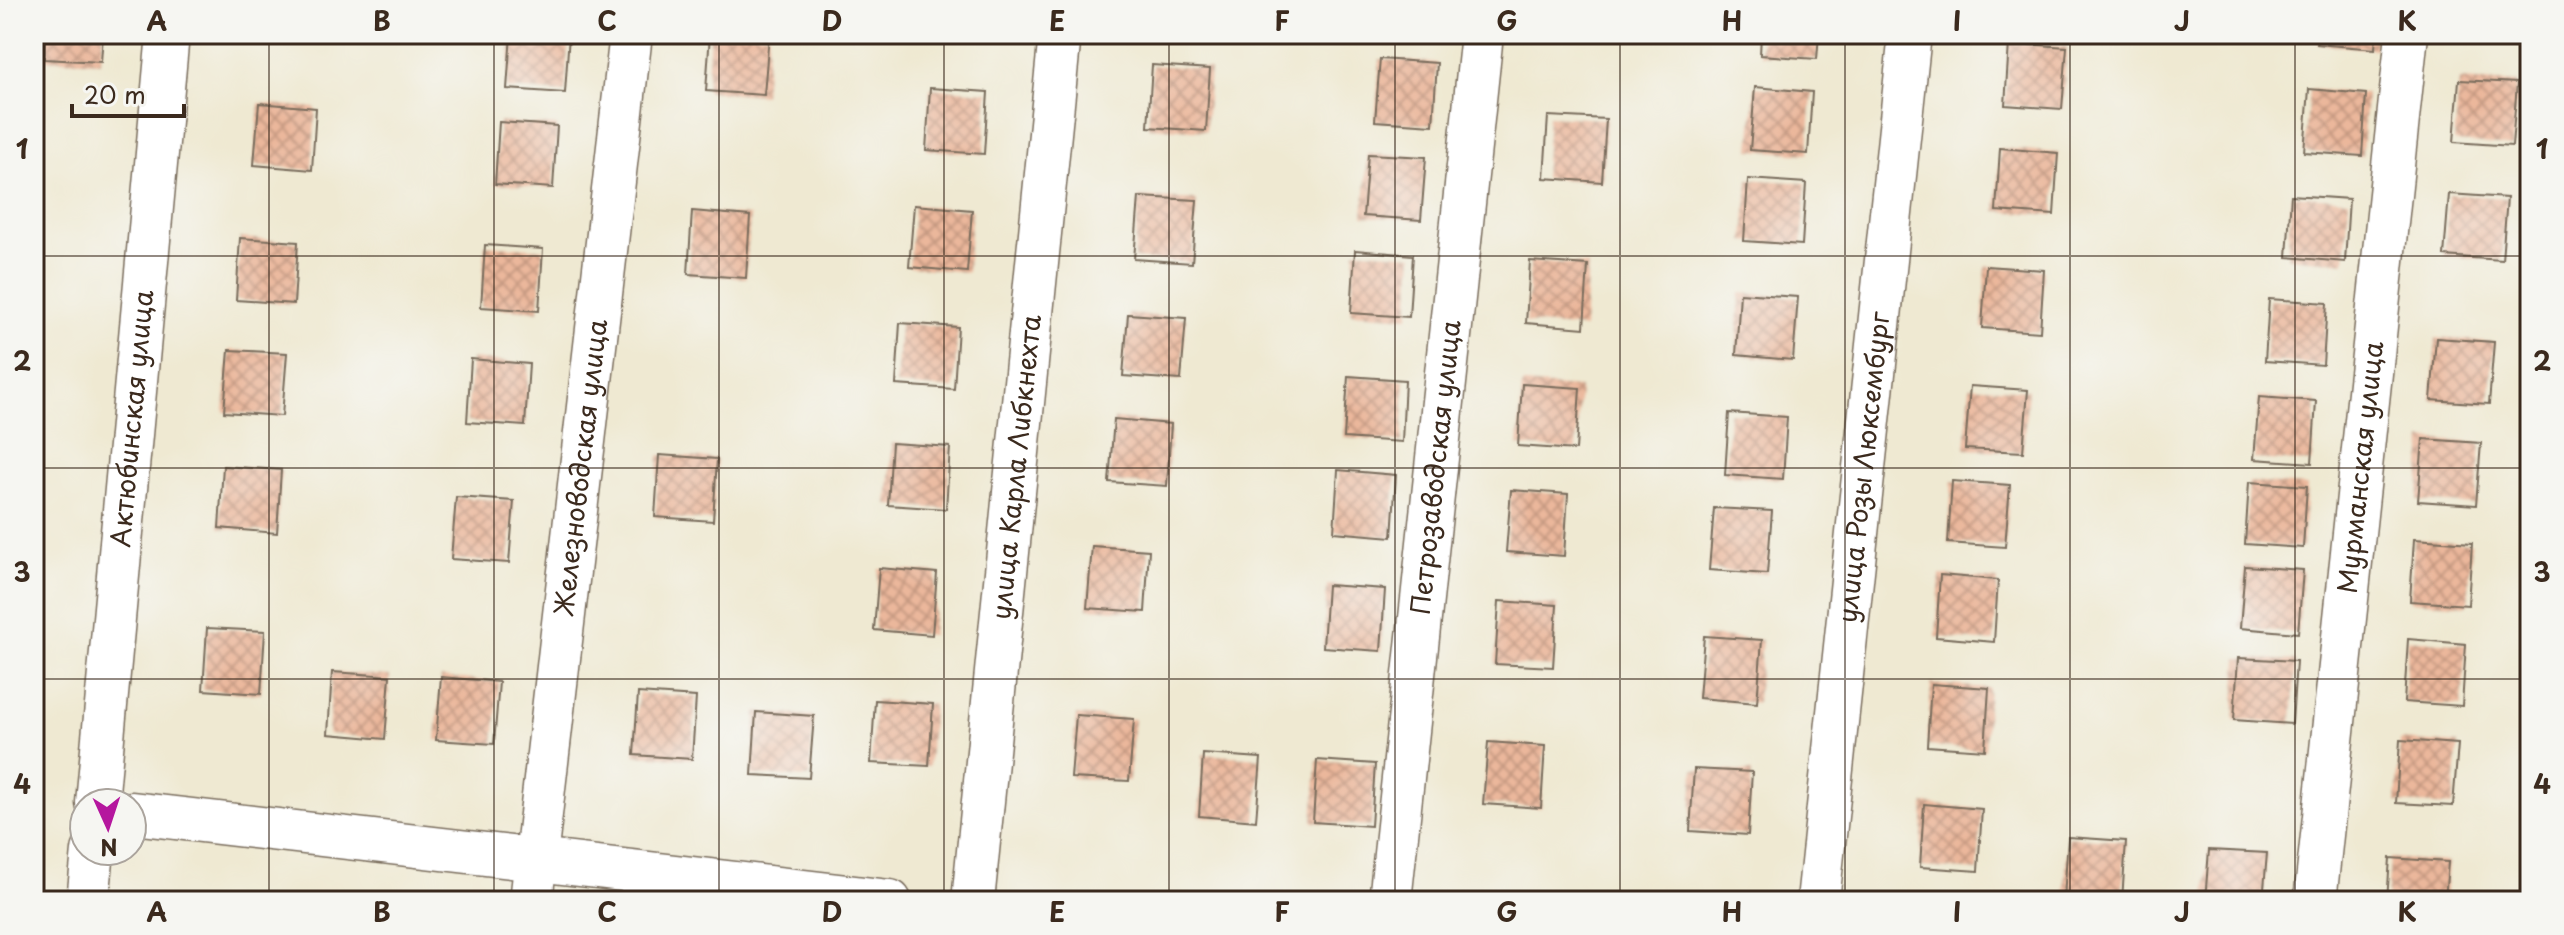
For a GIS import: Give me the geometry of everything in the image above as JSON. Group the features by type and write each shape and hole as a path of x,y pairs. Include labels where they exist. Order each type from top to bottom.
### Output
{"street":[{"name":"Актюбинская улица","path":"98,787 168,34"},
{"name":"Железноводская улица","path":"531,901 631,34"},
{"name":"улица Карла Либкнехта","path":"973,901 1060,34"},
{"name":"Петрозаводская улица","path":"1390,901 1482,34"},
{"name":"улица Розы Люксембург","path":"1818,901 1910,34"},
{"name":"Мурманская улица","path":"2315,901 2407,34"},
{"path":"148,815 890,901"},
{"path":"88,901 91,867"}],"building":[{"path":"45,34 103,34 101,62 44,59"},
{"path":"511,34 569,34 565,93 507,89"},
{"path":"710,34 769,34 764,95 706,91"},
{"path":"1761,34 1819,34 1817,59 1760,55"},
{"path":"2318,34 2376,34 2375,49 2317,44"},
{"path":"2009,43 2067,47 2062,109 2005,105"},
{"path":"1380,59 1437,63 1433,125 1375,121"},
{"path":"1152,65 1210,69 1206,131 1148,127"},
{"path":"2459,80 2517,83 2512,146 2454,142"},
{"path":"1755,87 1812,92 1808,154 1750,150"},
{"path":"930,88 988,92 984,154 926,150"},
{"path":"2309,89 2366,94 2362,156 2304,152"},
{"path":"259,103 316,108 312,170 254,165"},
{"path":"1548,116 1606,119 1602,182 1544,178"},
{"path":"499,122 557,126 553,188 495,184"},
{"path":"2000,148 2058,153 2054,215 1996,211"},
{"path":"1368,154 1426,157 1421,220 1363,216"},
{"path":"1748,179 1806,183 1802,245 1744,241"},
{"path":"2449,194 2507,198 2502,260 2444,256"},
{"path":"2291,195 2349,199 2345,262 2287,257"},
{"path":"1139,197 1197,200 1192,263 1134,259"},
{"path":"914,205 972,210 967,272 909,267"},
{"path":"692,211 750,216 746,278 688,274"},
{"path":"240,238 298,242 294,304 236,300"},
{"path":"485,245 543,249 539,311 481,307"},
{"path":"1355,250 1413,255 1409,317 1351,313"},
{"path":"1530,261 1588,265 1584,328 1526,323"},
{"path":"1986,266 2044,270 2040,332 1982,328"},
{"path":"1740,293 1798,297 1793,360 1736,355"},
{"path":"2269,299 2327,303 2323,365 2265,361"},
{"path":"1128,314 1186,318 1181,380 1123,376"},
{"path":"900,323 958,327 954,389 896,385"},
{"path":"2436,338 2494,342 2489,404 2431,400"},
{"path":"229,350 287,353 282,416 224,412"},
{"path":"471,359 529,364 525,426 467,422"},
{"path":"1348,376 1405,380 1402,442 1344,438"},
{"path":"1522,384 1580,388 1576,450 1518,446"},
{"path":"1970,386 2028,390 2023,452 1965,449"},
{"path":"2259,397 2316,401 2312,463 2254,459"},
{"path":"1729,413 1787,417 1783,479 1725,475"},
{"path":"1114,419 1171,424 1167,486 1109,482"},
{"path":"2423,439 2481,443 2476,505 2418,501"},
{"path":"892,443 950,447 946,509 888,505"},
{"path":"659,455 717,459 713,521 655,517"},
{"path":"223,466 281,470 277,533 219,528"},
{"path":"1338,470 1396,475 1392,537 1334,532"},
{"path":"1952,481 2010,485 2005,547 1948,543"},
{"path":"2249,482 2307,486 2303,548 2245,544"},
{"path":"1511,490 1568,494 1564,556 1506,552"},
{"path":"456,497 514,501 509,563 451,559"},
{"path":"1714,508 1772,511 1767,574 1709,570"},
{"path":"2414,539 2472,543 2468,605 2410,601"},
{"path":"1092,546 1149,550 1145,612 1087,608"},
{"path":"2245,566 2303,570 2298,633 2240,628"},
{"path":"879,568 937,573 932,635 874,630"},
{"path":"1940,575 1998,580 1994,642 1936,637"},
{"path":"1327,585 1385,589 1381,651 1323,647"},
{"path":"1499,601 1557,605 1553,667 1495,664"},
{"path":"207,628 265,631 261,694 203,690"},
{"path":"1704,636 1762,640 1757,703 1699,698"},
{"path":"2408,639 2466,644 2462,706 2404,702"},
{"path":"2238,658 2296,661 2292,724 2234,720"},
{"path":"332,672 390,676 385,739 328,734"},
{"path":"441,677 499,682 494,744 436,740"},
{"path":"1931,684 1989,688 1985,750 1927,746"},
{"path":"638,693 696,697 692,759 634,755"},
{"path":"875,700 933,704 929,766 871,763"},
{"path":"756,712 814,716 809,778 752,775"},
{"path":"1076,715 1134,719 1129,781 1071,778"},
{"path":"2400,740 2458,744 2453,806 2396,803"},
{"path":"1488,742 1545,746 1541,808 1483,804"},
{"path":"1203,754 1261,758 1256,821 1199,816"},
{"path":"1317,760 1375,764 1371,826 1313,822"},
{"path":"1694,769 1752,772 1748,835 1690,831"},
{"path":"1924,804 1982,809 1978,871 1920,867"},
{"path":"2068,837 2126,841 2122,901 2064,899"},
{"path":"2209,850 2267,853 2263,901 2205,901"},
{"path":"2390,858 2448,862 2445,901 2387,901"}]}
